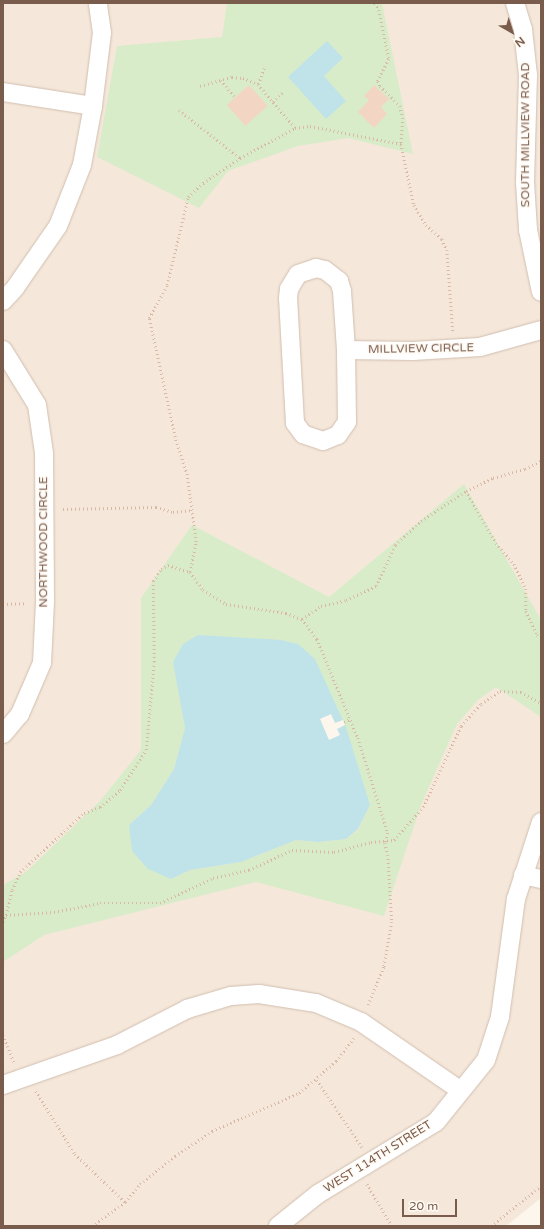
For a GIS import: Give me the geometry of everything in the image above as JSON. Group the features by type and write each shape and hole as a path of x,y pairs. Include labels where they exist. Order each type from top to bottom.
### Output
{"street":[{"path":"3,301 15,288 58,226 82,165 93,106 102,33 98,3"},
{"name":"SOUTH MILLVIEW ROAD","path":"515,3 523,30 528,75 525,182 528,230 541,292"},
{"path":"3,92 93,106"},
{"path":"306,269 325,270 338,281 342,291 346,350 347,422 338,435 331,439 323,441 309,438 298,429 294,416 288,298 289,289 298,274 306,269"},
{"name":"MILLVIEW CIRCLE","path":"346,350 447,349 480,347 541,330"},
{"name":"NORTHWOOD CIRCLE","path":"3,350 37,405 44,453 45,602 42,664 20,714 3,734"},
{"name":"WEST 114TH STREET","path":"278,1226 318,1194 436,1122 486,1060 500,1017 511,922 541,822"},
{"path":"524,875 541,878"},
{"path":"3,1084 117,1045 187,1009 231,996 259,994 298,998 361,1022 461,1091"}],"path":[{"path":"375,3 379,10 389,59 378,81 380,86 400,106 403,118 401,144 414,205 426,225 442,239 447,250 453,335 447,349"},
{"path":"258,84 264,68"},
{"path":"200,86 221,79 244,78 258,84 295,128"},
{"path":"221,79 235,97"},
{"path":"273,102 282,94"},
{"path":"179,110 240,158"},
{"path":"190,572 196,542 193,510 187,475 175,437 150,318 167,285 188,197 203,183 240,158 295,128 310,126 401,144"},
{"path":"302,619 321,606 346,600 376,586 396,545 420,521 466,492 493,478 525,469 541,461"},
{"path":"466,492 496,543 514,564 526,589 526,611 537,635 541,637"},
{"path":"44,509 156,507 172,512 193,510"},
{"path":"3,922 12,890 20,872 84,813 100,807 120,790 146,750 154,662 153,581 161,569 168,565 190,572 203,590 226,604 286,613 302,619 317,639 350,719 388,833 385,843 388,855 392,922 384,967 356,1035 336,1061 317,1080 279,1103 212,1131 175,1156 140,1184 125,1202 92,1226"},
{"path":"3,604 45,602"},
{"path":"6,915 54,912 100,903 160,903 214,878 249,870 292,850 334,852 371,842 385,843 394,840 423,807 460,726 481,704 500,691 521,692 541,703"},
{"path":"344,722 350,719"},
{"path":"3,1035 16,1066 33,1086 75,1154 125,1202"},
{"path":"491,1226 541,1186"}],"shaded area":[{"path":"3,3 541,3 541,1198 506,1226 3,1226"}],"green space":[{"path":"227,3 382,3 413,154 348,138 298,146 228,171 199,208 97,157 117,46 222,37"},
{"path":"464,484 541,620 541,717 496,687 478,700 457,724 421,805 384,916 256,882 44,935 3,962 3,885 26,872 100,801 141,750 141,598 192,525 329,597","holes":["198,635 213,637 370,805 358,830 346,839 318,842 296,840 241,862 190,870 171,879 129,825 151,805 174,769 185,728 174,662"]}],"water":[{"path":"327,41 343,58 324,76 346,101 326,119 288,77"},
{"path":"198,635 281,640 298,644 315,659 346,727 370,805 358,829 346,839 318,842 296,840 241,862 190,870 171,879 148,869 132,851 129,825 151,805 174,769 185,728 173,662 183,644"}],"pier":[{"path":"331,714 335,723 343,720 345,725 337,729 340,735 329,740 320,719"}],"building":[{"path":"249,85 268,106 245,126 227,105"},
{"path":"374,85 389,99 381,107 387,114 374,128 358,112 369,100 364,96"}]}
